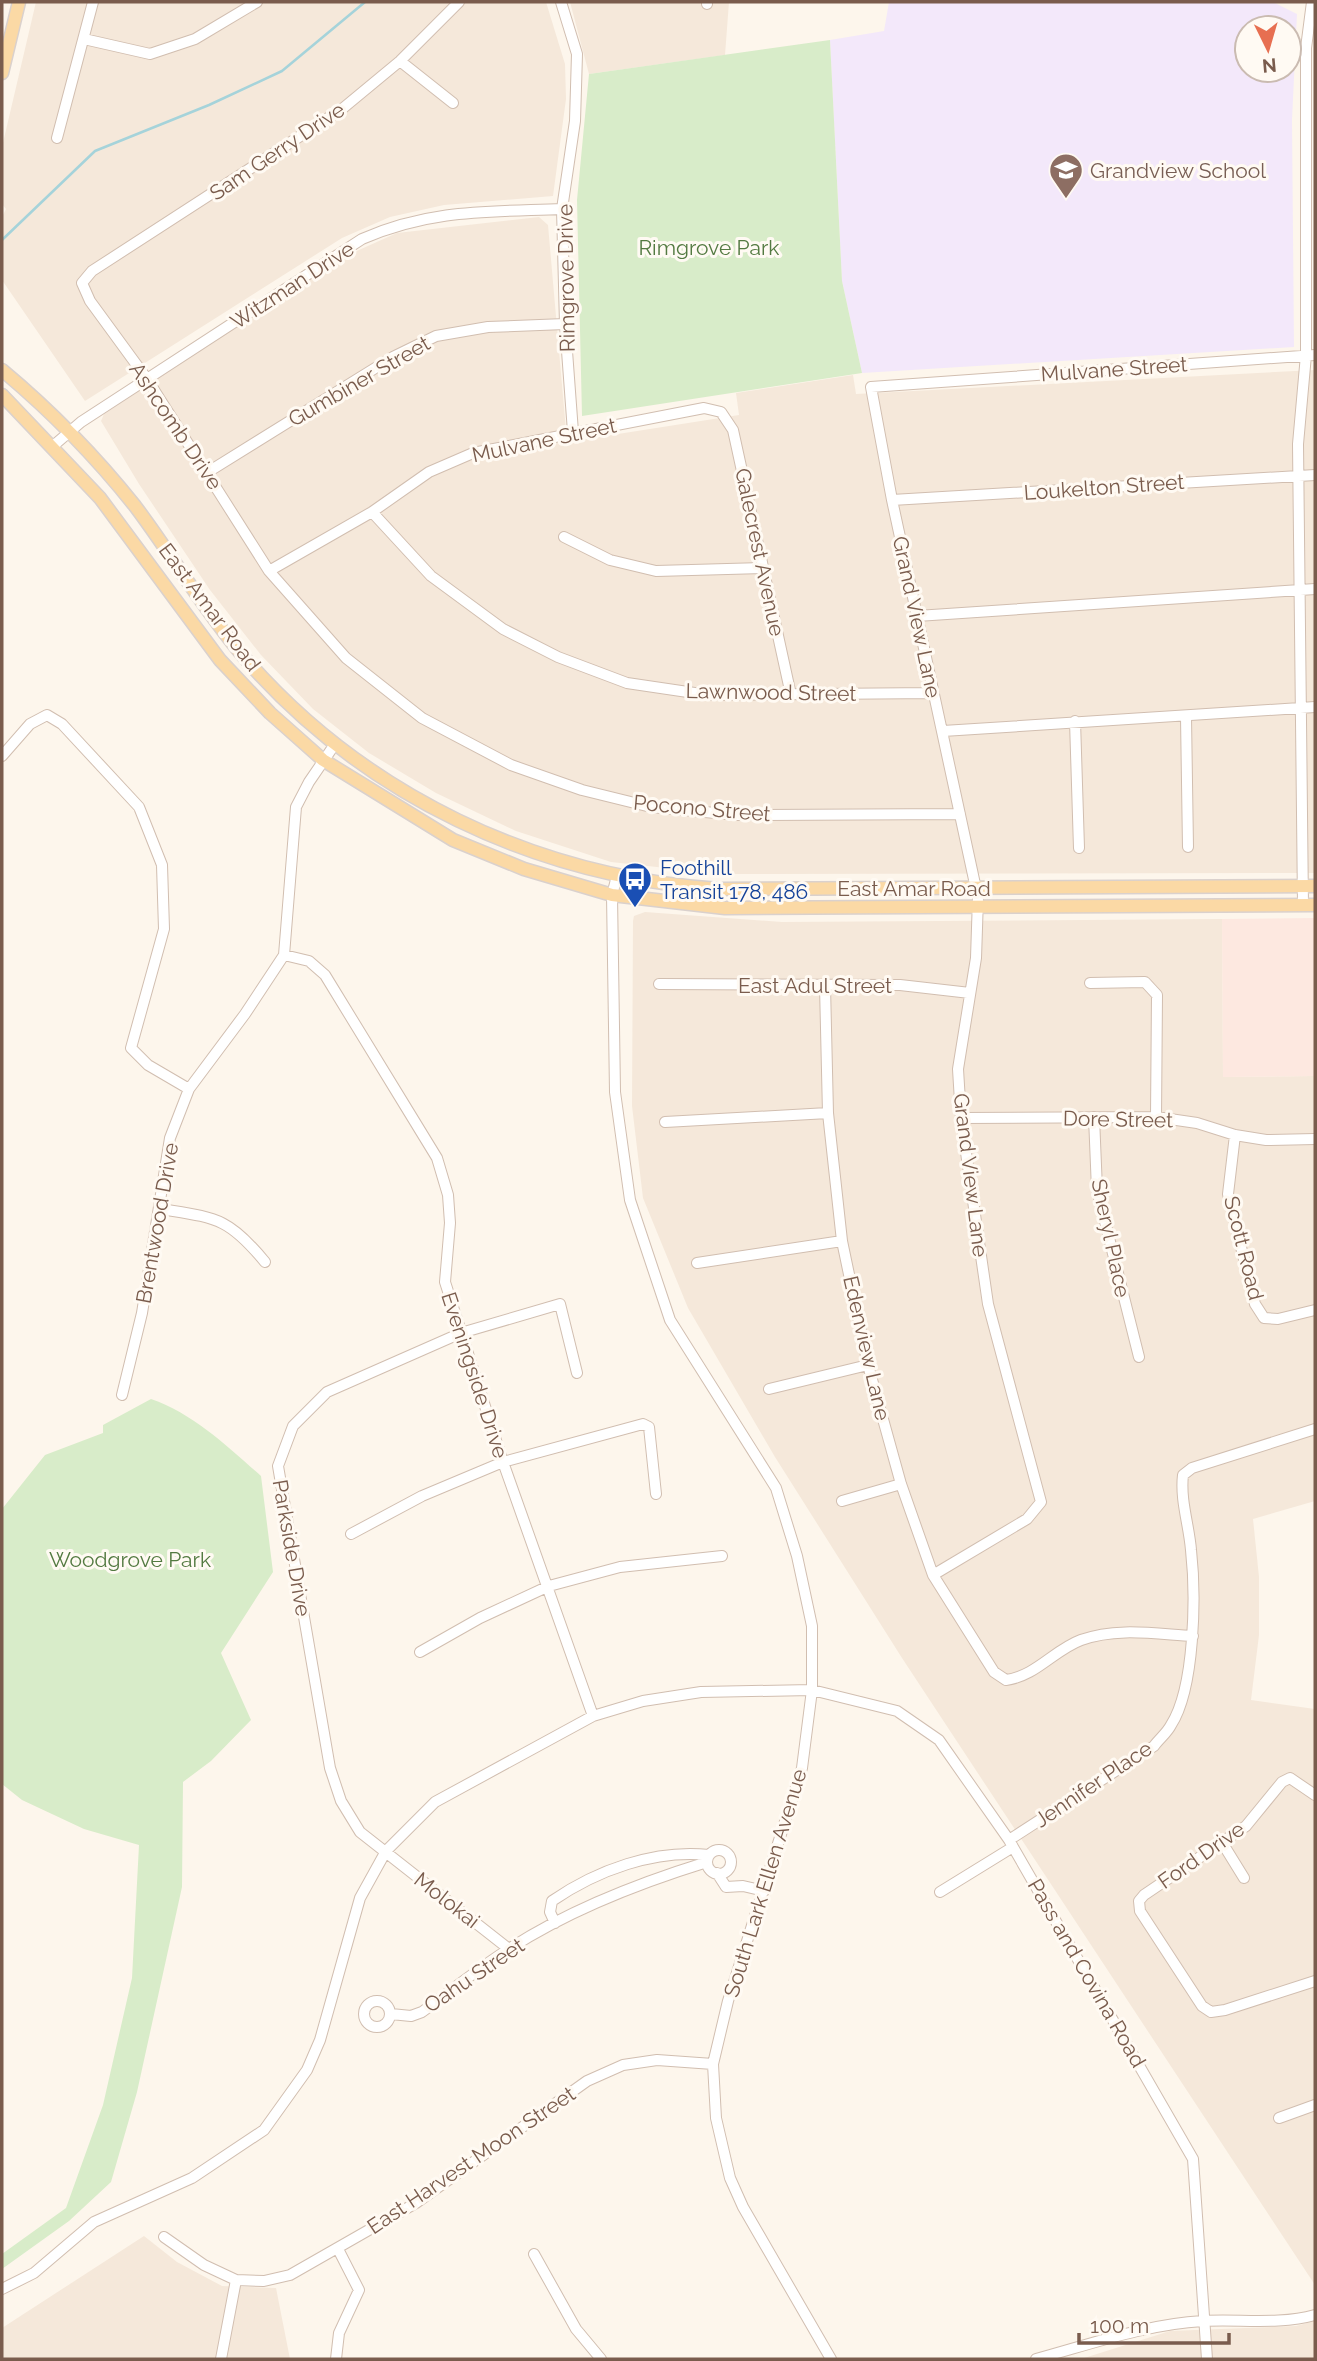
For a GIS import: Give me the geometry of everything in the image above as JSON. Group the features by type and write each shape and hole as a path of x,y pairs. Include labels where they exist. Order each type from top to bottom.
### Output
{"main road":[{"path":"2,74 19,2"},
{"name":"East Amar Road","path":"2,370 69,433 133,505 243,656 297,711 335,744 416,799 523,849 617,876 719,889 1309,886"},
{"name":"East Amar Road","path":"2,395 100,498 220,660 270,713 323,760 453,840 524,869 612,895 725,908 1309,906"}],"street":[{"path":"57,138 93,2"},
{"path":"84,39 150,54 195,39 257,2"},
{"name":"Sam Gerry Drive","path":"82,283 92,271 342,109 400,61 458,2"},
{"name":"Rimgrove Drive","path":"561,2 577,54 575,121 562,209 565,324 573,432"},
{"path":"1309,3 1306,48 1311,129 1311,355 1298,444 1300,707 1309,906"},
{"path":"400,61 453,103"},
{"name":"Witzman Drive","path":"53,446 147,379 362,239 400,223 446,213 562,209"},
{"name":"Ashcomb Drive","path":"82,283 90,301 147,379 270,571"},
{"name":"Gumbiner Street","path":"208,472 393,357 436,336 488,327 565,324"},
{"name":"Mulvane Street","path":"871,387 1311,355"},
{"name":"Grand View Lane","path":"871,387 892,500 976,888 978,908 971,993 958,1069 961,1118 988,1304 1041,1503 1027,1519 933,1575"},
{"name":"Mulvane Street","path":"270,571 372,512 429,472 473,453 704,408 722,412"},
{"name":"Galecrest Avenue","path":"722,412 733,430 790,695"},
{"name":"Loukelton Street","path":"892,500 1315,475"},
{"name":"Lawnwood Street","path":"372,512 431,576 503,629 558,657 627,682 708,695 934,693"},
{"path":"564,537 610,560 656,571 763,568"},
{"name":"Pocono Street","path":"270,571 346,657 422,718 511,765 570,786 651,807 737,815 960,814"},
{"path":"917,616 1315,589"},
{"path":"943,731 1315,707"},
{"path":"2,756 30,723 47,715 62,724 139,807 162,866 164,929 131,1048 148,1065 189,1088"},
{"path":"1186,717 1188,848"},
{"path":"1075,721 1079,848"},
{"path":"284,955 296,807 335,744"},
{"path":"1303,815 1315,815"},
{"name":"South Lark Ellen Avenue","path":"617,876 612,895 615,1092 629,1200 670,1320 776,1488 797,1556 812,1626 812,1690 797,1789 728,2001 713,2064 716,2119 730,2178 743,2207 831,2359"},
{"name":"Brentwood Drive","path":"122,1395 142,1314 161,1209 170,1138 189,1088 245,1014 284,955"},
{"name":"Eveningside Drive","path":"284,955 309,961 325,975 437,1158 448,1195 450,1223 445,1282 503,1462 593,1716"},
{"path":"1090,983 1145,982 1157,995 1156,1116"},
{"name":"East Adul Street","path":"660,984 900,985 971,993"},
{"name":"Edenview Lane","path":"825,986 828,1113 842,1241 868,1365 901,1484 933,1575 994,1672 1006,1680 1021,1678 1079,1641 1111,1632 1193,1636"},
{"path":"664,1122 828,1113"},
{"name":"Dore Street","path":"961,1118 1156,1116 1266,1140 1315,1139"},
{"name":"Sheryl Place","path":"1094,1117 1097,1190 1139,1357"},
{"name":"Scott Road","path":"1235,1135 1228,1194 1255,1304 1264,1318 1278,1319 1315,1310"},
{"path":"161,1209 217,1218 241,1233 265,1262"},
{"path":"697,1263 842,1241"},
{"name":"Parkside Drive","path":"386,1851 360,1832 341,1801 330,1769 278,1466 293,1426 327,1392 461,1334 560,1304 577,1373"},
{"path":"769,1389 868,1365"},
{"path":"351,1534 422,1496 503,1462 647,1424 656,1494"},
{"name":"Jennifer Place","path":"940,1892 1154,1746 1172,1725 1181,1703 1193,1636 1192,1551 1181,1487 1182,1475 1192,1468 1315,1429"},
{"path":"842,1501 901,1484"},
{"path":"420,1652 480,1618 549,1586 620,1567 670,1559 722,1556"},
{"name":"Pass and Covina Road","path":"2,2289 34,2273 94,2222 192,2178 264,2130 307,2070 320,2040 360,1898 386,1851 435,1802 593,1716 643,1701 701,1692 812,1690 897,1711 939,1740 1011,1843 1193,2159 1207,2359"},
{"name":"Ford Drive","path":"1315,1795 1290,1778 1282,1782 1246,1826 1139,1901 1140,1911 1202,2006 1211,2012 1315,1981"},
{"path":"1223,1844 1244,1878"},
{"path":"708,1859 720,1850 729,1856 729,1867 717,1874"},
{"name":"Molokai","path":"386,1851 509,1949"},
{"path":"555,1923 550,1912 552,1901 611,1871 640,1860 682,1852 708,1859"},
{"path":"708,1859 710,1870 717,1874 726,1887 743,1886 764,1891"},
{"name":"Oahu Street","path":"390,2014 411,2016 422,2012 509,1949 555,1923 659,1877 708,1859"},
{"name":"East Harvest Moon Street","path":"164,2236 204,2265 236,2280 264,2281 290,2275 416,2203 587,2081 623,2065 657,2060 713,2064"},
{"path":"1279,2118 1315,2105"},
{"path":"336,2359 339,2333 359,2290 338,2249"},
{"path":"534,2254 576,2329 601,2359"},
{"path":"221,2359 236,2280"},
{"path":"1037,2359 1164,2326 1204,2321 1295,2320 1315,2315"}],"shaded area":[{"path":"36,2 546,2 565,64 566,99 553,196 444,205 390,217 342,238 85,401 2,280 2,217 6,209 2,204 2,147"},
{"path":"570,2 729,2 725,55 589,74"},
{"name":"Grandview School","path":"889,2 1273,2 1297,14 1233,14 1233,84 1294,84 1294,347 862,373 842,281 830,40 884,31"},
{"path":"539,217 548,225 567,442 739,415 736,393 853,375 856,394 1315,370 1315,873 721,874 611,862 516,831 436,793 369,753 313,709 261,655 210,590 139,484 101,421 104,414 341,258 397,233"},
{"path":"645,912 782,922 1222,919 1223,1077 1315,1076 1315,1501 1253,1519 1259,1577 1259,1635 1251,1700 1315,1709 1315,2285 902,1658 775,1457 688,1308 643,1198 632,1106 633,921 634,916"},
{"path":"1315,918 1315,1076 1223,1077 1222,919"},
{"path":"144,2236 177,2262 222,2286 276,2288 290,2359 2,2359 2,2328"},
{"path":"1315,2321 1315,2359 1081,2359 1170,2331 1296,2326"}],"green space":[{"name":"Rimgrove Park","path":"830,40 842,281 862,373 582,416 577,200 589,74"},
{"name":"Woodgrove Park","path":"151,1399 196,1422 261,1476 273,1572 221,1653 251,1720 211,1761 183,1782 182,1887 137,2092 111,2182 69,2221 2,2269 2,2254 66,2208 103,2105 132,1978 139,1845 84,1829 22,1800 2,1784 2,1509 45,1455 103,1433 103,1425"}],"waterway":[{"path":"2,240 95,151 209,105 282,71 365,2"}],"place":[{"name":"Grandview School","path":"1066,200"},
{"name":"Foothill Transit 178, 486","path":"635,909"}]}
